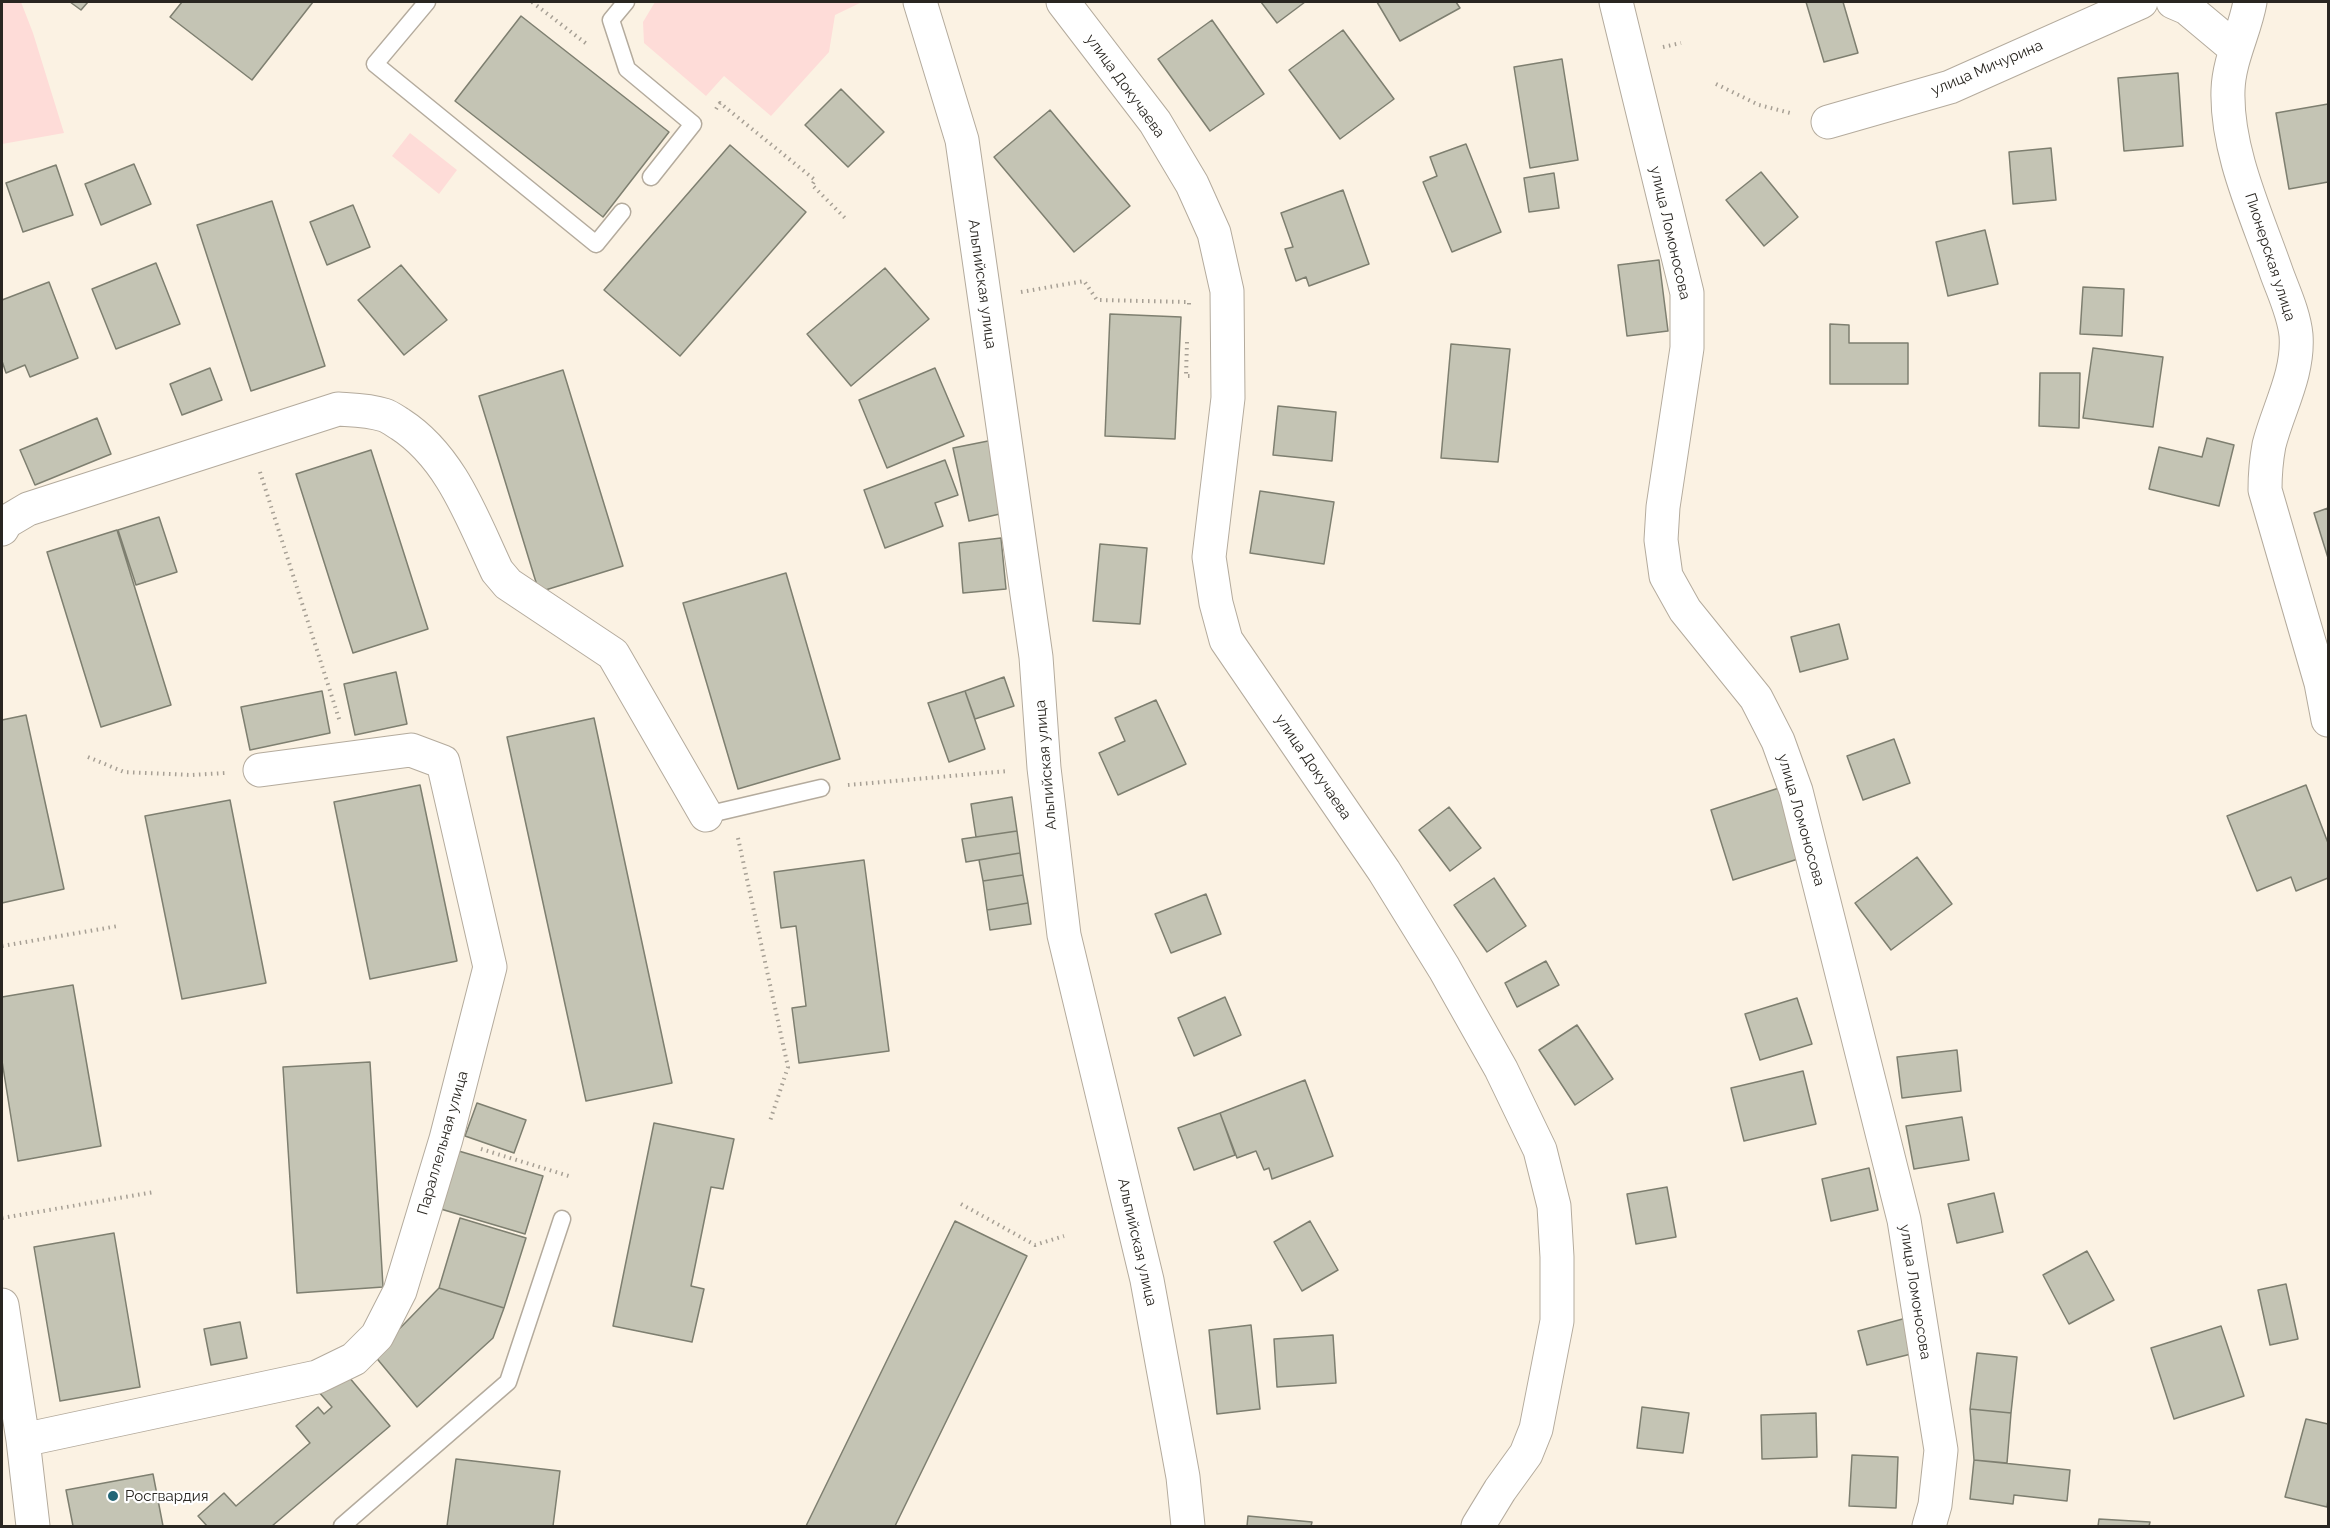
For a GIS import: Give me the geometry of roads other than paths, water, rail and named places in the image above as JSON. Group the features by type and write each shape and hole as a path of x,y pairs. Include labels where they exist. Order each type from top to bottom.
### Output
{"street":[{"name":"Альпийская улица","path":"920,2 962,140 1036,657 1044,768 1064,934 1147,1280 1183,1477 1188,1527"},
{"name":"улица Докучаева","path":"1063,2 1155,122 1192,184 1214,233 1227,291 1228,398 1209,557 1216,603 1226,640 1384,871 1444,968 1502,1069 1540,1150 1554,1206 1557,1321 1536,1430 1526,1454 1500,1490 1478,1527"},
{"name":"улица Ломоносова","path":"1616,2 1687,293 1687,348 1663,507 1661,540 1666,576 1685,610 1756,698 1778,741 1796,791 1904,1220 1941,1450 1935,1505 1929,1527"},
{"name":"улица Мичурина","path":"1828,122 1950,87 2141,2"},
{"path":"2173,2 2187,8 2236,49"},
{"name":"Пионерская улица","path":"2250,2 2247,20 2236,49 2228,88 2231,137 2288,304 2296,334 2295,360 2265,467 2265,490 2321,683 2328,720"},
{"path":"2,529 6,522 28,509 339,409 364,410 386,416 411,431 432,451 450,474 497,571 508,584 613,654 719,811"},
{"name":"Параллельная улица","path":"23,1440 317,1377 354,1359 377,1336 400,1291 446,1139 490,967 444,762 411,750 260,770"},
{"path":"2,1305 23,1440 33,1527"}],"lane":[{"path":"427,2 375,64 596,244 622,212"},
{"path":"626,2 611,20 627,69 693,124 651,177"},
{"path":"719,811 821,788"},
{"path":"342,1527 508,1382 562,1219"}],"place":[{"name":"Росгвардия","path":"113,1496"}]}
